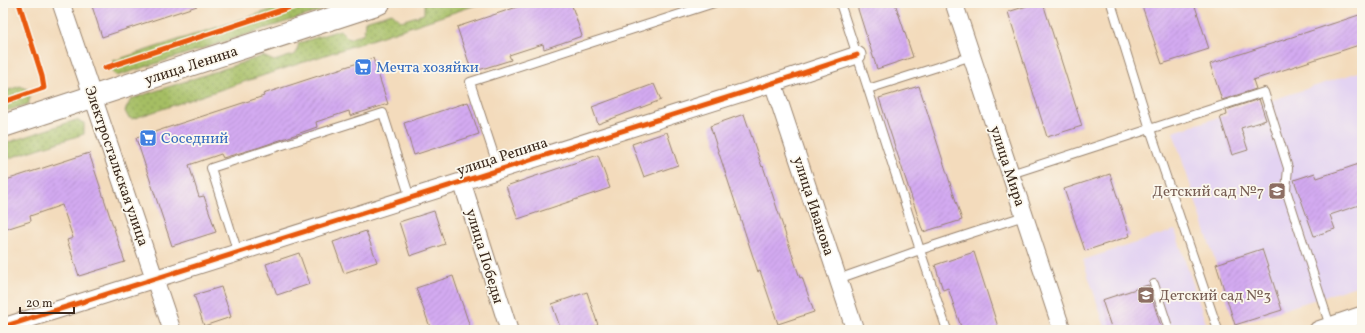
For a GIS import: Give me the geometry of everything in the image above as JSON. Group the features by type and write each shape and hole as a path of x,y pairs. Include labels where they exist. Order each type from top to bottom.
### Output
{"street":[{"name":"Электростальская улица","path":"61,3 172,330"},
{"name":"улица Ленина","path":"3,126 94,97 348,8 379,3"},
{"name":"улица Мира","path":"954,3 1062,330"},
{"name":"улица Репина","path":"3,327 857,55"},
{"name":"улица Иванова","path":"773,83 855,330"},
{"name":"улица Победы","path":"462,182 508,330"},
{"path":"1324,328 1362,315"}],"lane":[{"path":"499,170 470,82 714,3"},
{"path":"840,3 947,330"},
{"path":"1111,3 1150,129 1218,330"},
{"path":"868,89 972,56"},
{"path":"1011,174 1264,92 1288,168 1286,190 1324,328"},
{"path":"238,253 211,168 383,113 410,198"},
{"path":"838,279 1024,216"},
{"path":"1154,284 1169,330"}],"shaded area":[{"name":"Детский сад №7","path":"1362,71 1362,284 1282,310 1262,249 1216,264 1173,132"},
{"name":"Детский сад №3","path":"1175,230 1208,330 1106,330 1083,260"}],"green space":[{"path":"292,3 325,3 323,10 117,76 111,71 113,61"},
{"path":"424,3 445,3 448,6 457,3 482,3 132,119 128,117 125,111 131,99 263,56 274,61 296,54 299,43 340,30 349,39 364,33 365,21 392,13 401,21 424,14"},
{"path":"20,86 27,89 30,98 28,104 3,112 3,92"},
{"path":"76,120 84,123 84,134 3,160 3,144"}],"building":[{"path":"91,3 196,3 197,6 102,37"},
{"path":"529,3 571,3 582,36 544,49 543,44 509,55 511,60 472,72 457,27"},
{"path":"856,3 895,3 913,57 877,69"},
{"path":"1036,3 1043,3 1082,126 1047,137 1008,12"},
{"path":"1141,3 1194,3 1209,49 1162,64"},
{"path":"1362,14 1362,44 1253,80 1256,89 1222,100 1210,64"},
{"path":"373,58 388,104 350,116 349,111 316,122 317,127 260,147 223,158 221,154 189,165 199,197 204,196 216,232 172,246 136,138"},
{"path":"654,84 661,100 598,124 592,107"},
{"path":"919,86 962,220 923,232 879,98"},
{"path":"1259,99 1266,120 1241,128 1248,150 1232,155 1220,117 1227,115 1226,110"},
{"path":"468,102 479,134 414,155 404,123"},
{"path":"744,114 800,278 802,277 814,312 778,324 760,271 758,272 710,126"},
{"path":"667,132 678,165 644,177 632,144"},
{"path":"89,153 125,262 79,276 67,240 73,238 62,205 30,216 31,221 3,230 3,181"},
{"path":"598,155 610,188 518,219 506,186"},
{"path":"1362,163 1362,204 1330,215 1335,229 1314,236 1294,180 1315,173 1317,178"},
{"path":"1110,174 1130,236 1085,251 1064,189"},
{"path":"434,211 445,244 410,256 399,222"},
{"path":"366,231 377,262 344,273 333,242"},
{"path":"1262,249 1282,310 1235,325 1216,264"},
{"path":"974,252 999,330 962,330 948,288 943,290 935,265"},
{"path":"299,253 310,284 277,295 266,264"},
{"path":"453,276 471,330 431,330 416,288"},
{"path":"1148,285 1162,330 1112,330 1102,300"},
{"path":"221,287 231,317 204,326 194,295"},
{"path":"587,292 598,325 585,330 561,330 552,304"}],"cycle path":[{"path":"3,102 44,88 42,76 19,3"},
{"path":"105,68 303,3"},
{"path":"3,327 857,55"}],"place":[{"name":"Мечта хозяйки","path":"363,67"},
{"name":"Соседний","path":"148,138"},
{"name":"Детский сад №7","path":"1277,191"},
{"name":"Детский сад №3","path":"1146,295"}]}
